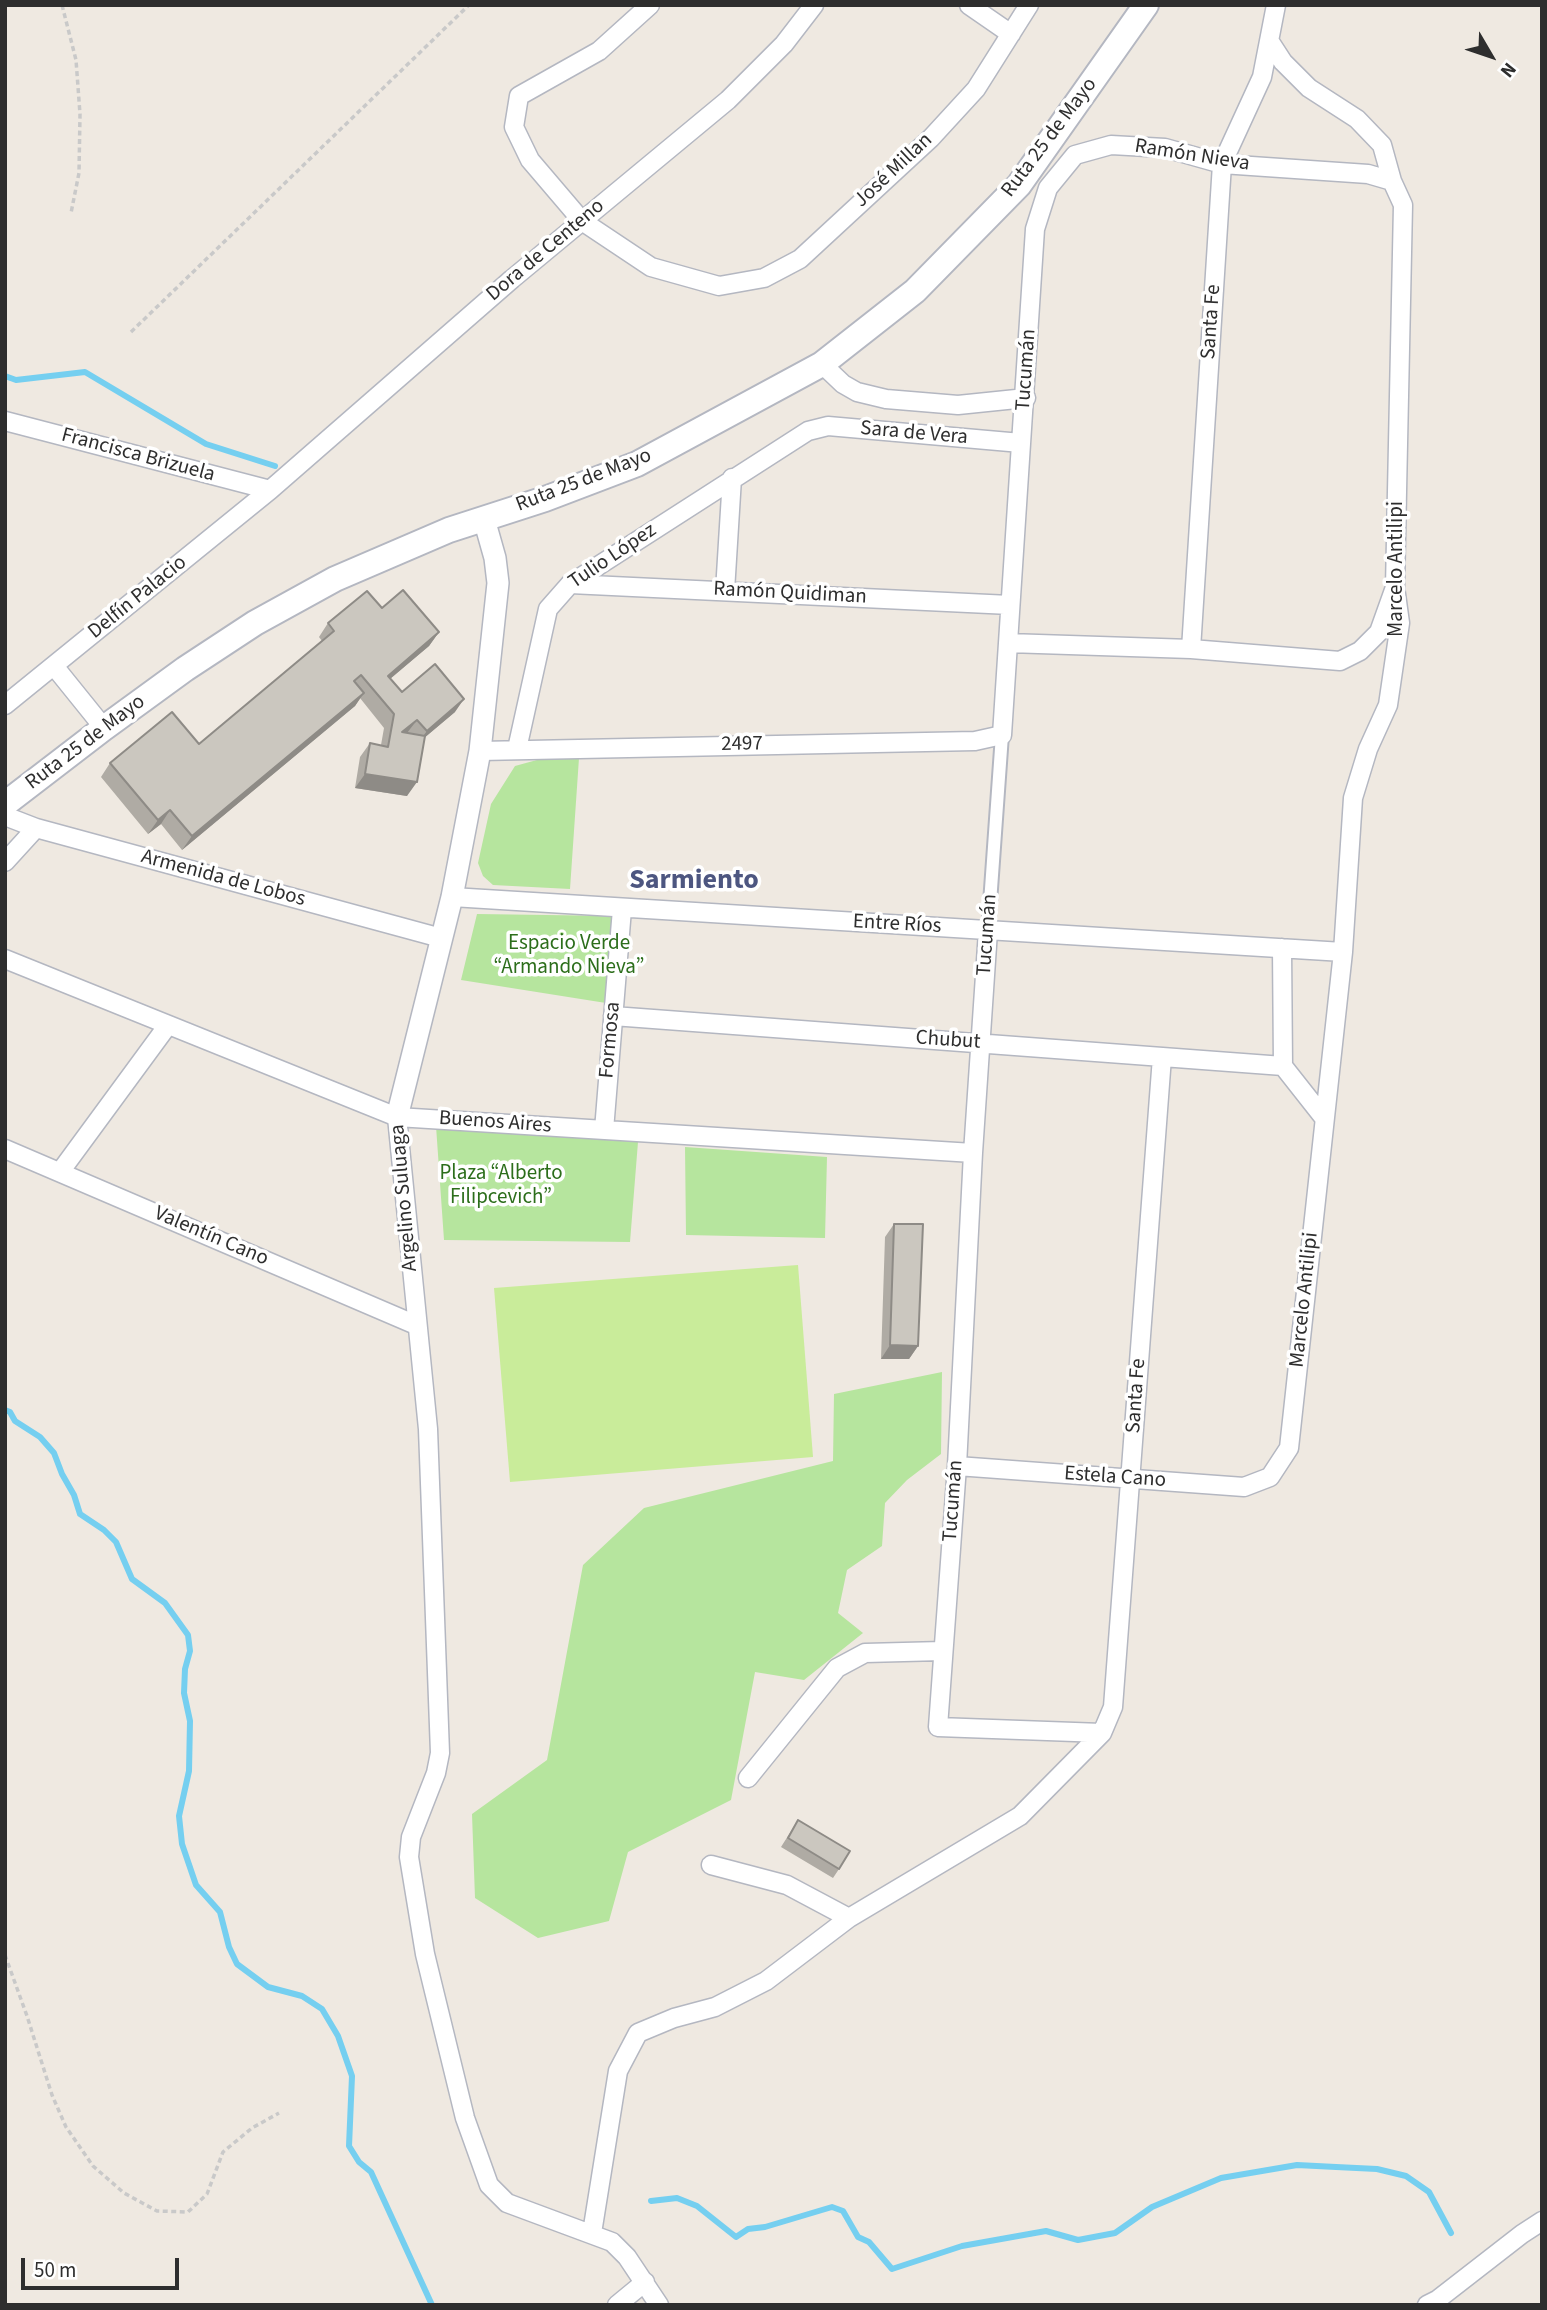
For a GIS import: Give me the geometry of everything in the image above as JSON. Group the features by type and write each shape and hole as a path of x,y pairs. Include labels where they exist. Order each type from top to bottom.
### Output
{"main road":[{"name":"Ruta 25 de Mayo","path":"5,804 104,728 255,623 335,579 449,530 545,499 637,464 822,364 915,291 1019,185 1146,5"}],"street":[{"path":"582,221 530,160 514,127 519,96 599,51 650,5"},
{"name":"Dora de Centeno","path":"270,490 582,221 729,100 784,44 814,5"},
{"path":"969,5 1011,34"},
{"name":"José Millan","path":"582,221 652,267 719,286 764,278 800,259 931,138 976,89 1029,5"},
{"name":"Santa Fe","path":"1191,649 1222,164 1262,77 1276,5"},
{"name":"Marcelo Antilipi","path":"1270,42 1283,62 1309,89 1357,120 1382,145 1392,181 1403,205 1395,587 1400,623 1397,656 1388,705 1368,749 1353,798 1343,952 1289,1448 1270,1477"},
{"name":"Ramón Nieva","path":"1075,155 1111,145 1165,148 1222,164 1368,174 1392,181"},
{"name":"Tucumán","path":"1075,155 1048,188 1035,229 1026,398 973,1153 957,1466 942,1651 939,1727 1102,1733"},
{"path":"822,364 842,384 857,392 886,399 958,405 1026,398"},
{"name":"Francisca Brizuela","path":"5,421 270,490"},
{"name":"Sara de Vera","path":"808,431 828,426 1021,443"},
{"name":"Tulio López","path":"517,749 548,609 570,583 808,431"},
{"path":"725,591 732,478"},
{"name":"Delfín Palacio","path":"5,705 270,490"},
{"name":"Argelino Suluaga","path":"484,519 491,540 498,583 480,751 452,897 397,1117 428,1429 440,1752 436,1773 411,1837 409,1857 425,1954 465,2118 489,2185 507,2203 528,2213 612,2242 627,2257 659,2305"},
{"name":"Ramón Quidiman","path":"570,583 1010,605"},
{"path":"1008,643 1191,649 1339,661 1360,651 1379,632 1395,587"},
{"path":"54,666 104,728"},
{"name":"2497","path":"480,751 975,741 1002,735"},
{"name":"Armenida de Lobos","path":"5,816 36,828 441,938"},
{"path":"5,862 36,828"},
{"name":"Entre Ríos","path":"452,897 1343,952"},
{"name":"Formosa","path":"604,1130 622,909"},
{"path":"1282,948 1283,1066 1324,1118"},
{"name":"Buenos Aires","path":"5,959 397,1117 973,1153"},
{"name":"Chubut","path":"613,1016 1283,1066"},
{"path":"60,1172 167,1025"},
{"name":"Santa Fe","path":"1102,1733 1113,1707 1162,1057"},
{"name":"Valentín Cano","path":"5,1149 416,1325"},
{"name":"Estela Cano","path":"957,1466 1244,1488 1270,1477"},
{"path":"748,1778 837,1668 865,1653 942,1651"},
{"path":"592,2233 618,2071 638,2033 674,2018 715,2007 766,1981 849,1918 1020,1816 1102,1733"},
{"path":"710,1865 787,1885 849,1918"},
{"path":"1434,2303 1542,2221"},
{"path":"617,2305 645,2282"}],"path":[{"path":"62,5 76,60 80,114 79,173 71,213"},
{"path":"131,332 469,5"},
{"path":"5,1955 52,2095 66,2127 93,2166 124,2193 157,2211 188,2212 207,2194 223,2152 252,2128 279,2113"}],"green space":[{"path":"555,755 579,758 570,889 493,885 483,876 478,863 491,804 515,766"},
{"name":"Espacio Verde “Armando Nieva”","path":"477,914 615,916 606,1003 461,980"},
{"name":"Plaza “Alberto Filipcevich”","path":"436,1126 638,1142 630,1242 444,1240"},
{"path":"685,1147 827,1157 825,1238 686,1235"},
{"path":"798,1265 813,1457 510,1482 494,1288"},
{"path":"942,1372 941,1454 907,1480 885,1503 882,1546 847,1570 838,1613 863,1633 804,1680 755,1672 731,1800 628,1852 609,1921 538,1938 475,1898 472,1814 547,1760 583,1565 644,1508 833,1461 834,1394"}],"building":[{"path":"403,590 439,632 388,676 402,692 435,664 464,699 427,731 417,720 402,732 425,736 417,782 365,774 370,743 388,747 394,714 361,675 354,681 364,693 192,836 170,810 158,820 110,763 172,712 199,744 334,631 328,623 367,591 382,608"},
{"path":"894,1224 923,1224 918,1346 890,1345"},
{"path":"798,1820 850,1851 839,1869 788,1838"}],"waterway":[{"path":"5,376 16,380 85,372 206,444 275,466"},
{"path":"5,1410 10,1412 15,1421 40,1437 54,1453 80,1514 104,1530 116,1542 132,1579 165,1603 188,1635 190,1651 185,1669 184,1693 190,1721 189,1771 179,1816 182,1844 196,1885 220,1912 229,1947 237,1964 268,1987 302,1996 322,2009 338,2036 352,2076 349,2146 359,2162 371,2172 432,2305"},
{"path":"651,2201 677,2198 697,2206 736,2237 748,2229 765,2227 832,2207 843,2211 858,2237 869,2242 892,2269 962,2246 1046,2231 1078,2240 1115,2233 1152,2207 1221,2178 1297,2165 1377,2169 1406,2176 1429,2192 1451,2233"}],"district":[{"name":"Sarmiento","path":"694,882"}]}
